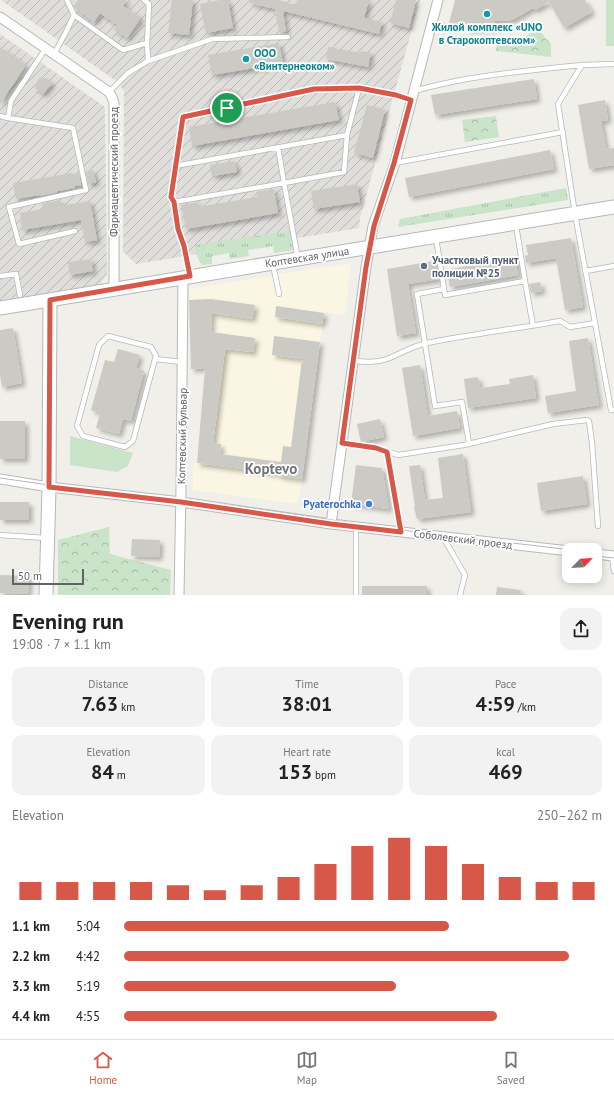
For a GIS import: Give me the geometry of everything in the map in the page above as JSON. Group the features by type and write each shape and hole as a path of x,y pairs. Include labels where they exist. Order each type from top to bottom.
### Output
{"street":[{"path":"331,524 353,361 374,226 394,163 438,0"},
{"name":"Фармацевтический проезд","path":"0,17 109,92 112,97 114,103 114,290"},
{"name":"Коптевская улица","path":"0,308 614,207"},
{"name":"Коптевский бульвар","path":"179,595 183,362 187,277"},
{"path":"46,595 49,487 50,300"},
{"name":"Соболевский проезд","path":"0,480 181,502 331,524 562,550"},
{"path":"602,555 613,556"}],"lane":[{"path":"67,0 74,15 123,50 147,43"},
{"path":"144,0 149,4 147,43 148,61"},
{"path":"8,118 11,102 50,51 74,15"},
{"path":"432,24 450,27 464,26"},
{"path":"109,92 128,73 148,61 212,39 288,37"},
{"path":"414,91 426,87 481,77 541,69 614,64"},
{"path":"582,65 558,104 575,214 611,410 614,410"},
{"path":"187,277 184,246 178,229 174,202 171,197 183,117 314,89 359,88 396,95 411,100"},
{"path":"174,202 344,172 347,135 359,88"},
{"path":"0,116 73,128 86,190 9,207 19,244 75,231"},
{"path":"394,163 563,132"},
{"path":"175,166 347,135"},
{"path":"278,147 298,259"},
{"path":"516,223 533,326"},
{"path":"436,236 445,295 525,281"},
{"path":"272,263 279,294"},
{"path":"586,271 614,266"},
{"path":"0,276 16,274 20,295"},
{"path":"444,289 417,294 435,406 462,402 469,443"},
{"path":"353,361 375,362 425,343 560,321 570,327 595,323"},
{"path":"108,336 151,347 156,356 155,359 133,441 125,447 83,436 77,426 99,345 108,336"},
{"path":"155,359 183,362"},
{"path":"342,443 376,448 398,455 469,443 553,424 587,420 589,421 592,443 598,526"},
{"path":"387,452 401,532"},
{"path":"356,526 356,595"},
{"path":"0,535 48,538"},
{"path":"443,536 465,576 460,595"},
{"path":"613,556 614,571"}],"shaded area":[{"path":"1,0 420,0 360,218 359,228 136,264 123,252 124,92 119,83"},
{"path":"0,34 105,107 107,274 99,286 0,302"},
{"path":"351,263 345,315 324,313 298,504 193,490 193,463 197,463 205,368 191,369 189,289"}],"green space":[{"path":"606,0 614,0 614,46 606,46"},
{"path":"537,31 542,33 551,43 551,57 496,51 497,43 519,39"},
{"path":"496,116 499,137 465,142 462,120"},
{"path":"566,188 568,200 398,227 400,219"},
{"path":"290,231 294,250 274,253 273,246 248,250 249,256 230,259 229,253 212,256 212,264 202,265 196,253 195,245"},
{"path":"70,436 133,453 128,466 117,472 70,465"},
{"path":"109,527 110,554 171,570 170,595 58,595 58,540"}],"building":[{"path":"78,0 127,0 123,6 141,18 127,38 114,30 117,25 100,13 94,22 76,9 74,6"},
{"path":"172,0 193,0 189,35 168,33"},
{"path":"228,0 233,28 206,33 200,4"},
{"path":"250,0 277,0 296,5 297,0 369,0 364,18 382,22 379,34 283,11 286,31 279,32 275,9 250,3"},
{"path":"396,0 416,0 409,28 390,23"},
{"name":"Жилой комплекс «UNO в Старокоптевском»","path":"455,0 585,0 592,12 564,28 549,2 535,10 533,8 512,20 494,21 495,28 465,29 468,26 465,22 449,23"},
{"name":"ООО «Винтернеоком»","path":"279,43 283,63 212,75 208,55"},
{"path":"0,47 26,65 0,104"},
{"path":"328,47 360,53 361,51 371,53 368,67 326,59"},
{"path":"40,77 43,79 44,77 52,83 43,94 35,88 35,85"},
{"path":"534,79 537,99 435,115 431,95"},
{"path":"605,100 608,120 601,121 606,149 614,148 614,165 589,169 578,105"},
{"path":"335,102 339,120 192,146 189,127"},
{"path":"367,105 385,110 373,158 354,153"},
{"path":"550,150 554,169 409,197 405,178"},
{"path":"235,161 237,172 212,176 210,165"},
{"path":"93,170 96,182 88,184 86,172"},
{"path":"79,173 81,185 74,186 75,188 41,196 16,199 13,183"},
{"path":"357,184 360,202 314,209 311,191"},
{"path":"274,189 278,213 186,229 181,205 198,202 198,207 257,197 256,192"},
{"path":"60,200 61,206 90,201 97,240 85,242 81,220 22,230 20,213 43,209 42,204"},
{"path":"571,238 583,307 565,310 556,258 526,263 525,256 528,255 526,245"},
{"path":"517,257 518,264 516,264 518,275 450,287 448,277 446,278 445,270"},
{"path":"91,259 93,271 70,275 68,262"},
{"path":"434,261 439,279 408,284 416,333 397,336 387,269"},
{"path":"540,282 542,291 531,293 529,284"},
{"path":"211,299 255,305 252,319 212,313 211,332 255,338 253,352 225,349 213,443 221,444 220,454 281,462 283,446 291,447 302,359 272,355 274,336 320,342 302,479 279,476 279,474 197,463 205,368 191,369 189,300"},
{"path":"276,306 324,313 322,324 275,317"},
{"path":"13,328 22,383 2,387 0,375 0,330"},
{"path":"588,338 599,405 548,413 545,396 576,391 569,341"},
{"path":"118,349 140,355 136,368 144,371 131,421 123,419 119,434 96,428 100,413 91,410 105,360 114,362"},
{"path":"420,365 428,416 457,411 460,428 413,436 402,368"},
{"path":"533,375 536,398 468,408 464,379 478,377 480,388 510,384 509,379"},
{"path":"380,419 384,437 361,442 357,424"},
{"path":"0,421 25,421 25,459 0,459"},
{"path":"463,454 471,512 417,519 409,466 420,465 425,500 443,498 438,458"},
{"path":"356,465 382,468 389,509 351,504"},
{"path":"583,476 587,504 541,511 537,483"},
{"path":"0,502 29,502 29,520 0,520"},
{"path":"132,539 160,540 159,557 131,556"},
{"path":"0,575 29,576 28,594 0,593"},
{"path":"362,586 427,586 427,595 362,595"},
{"path":"497,587 521,590 520,595 496,595"}],"tram line":[{"path":"0,478 49,485 181,499 401,530 562,549"},
{"path":"602,557 614,558"}],"place":[{"name":"Жилой комплекс «UNO в Старокоптевском»","path":"487,14"},
{"name":"ООО «Винтернеоком»","path":"246,59"},
{"name":"Участковый пункт полиции №25","path":"424,266"},
{"name":"Pyaterochka","path":"369,504"}],"district":[{"name":"Koptevo","path":"271,469"}],"route":[{"path":"359,88 396,95 411,100 394,163 374,226 366,267 342,443 376,448 387,452 401,532 331,524 181,502 49,487 50,300 190,276 184,246 178,229 174,202 171,197 183,117 227,108 314,89 359,88"}]}
